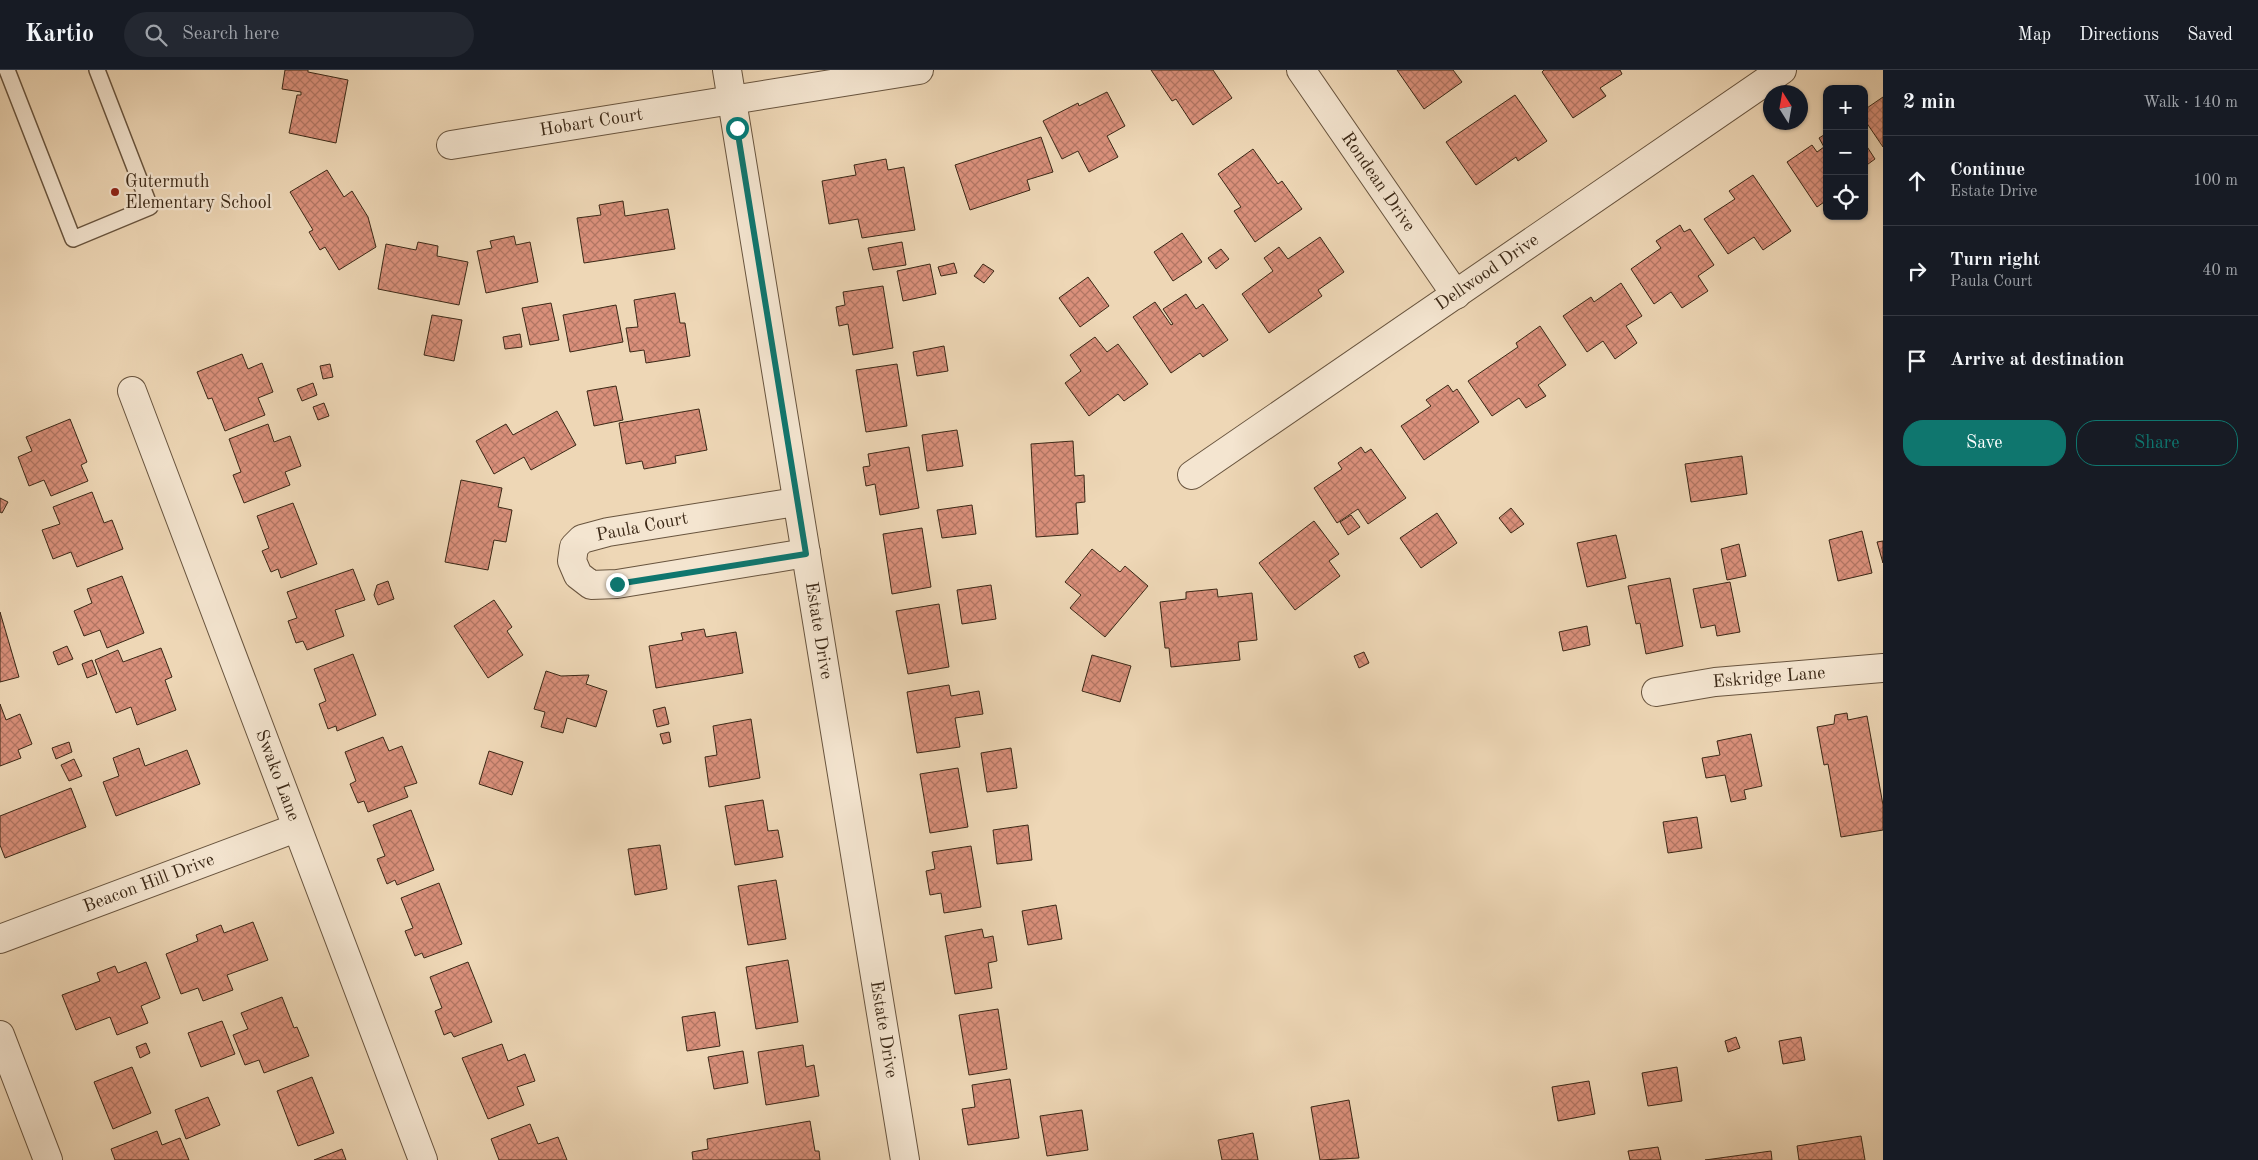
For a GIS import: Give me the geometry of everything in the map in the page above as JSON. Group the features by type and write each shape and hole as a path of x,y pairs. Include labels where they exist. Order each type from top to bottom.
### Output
{"street":[{"name":"Estate Drive","path":"727,70 796,502 905,1160"},
{"name":"Hobart Court","path":"452,145 919,70"},
{"name":"Rondean Drive","path":"1301,70 1456,295"},
{"name":"Dellwood Drive","path":"1192,475 1782,70"},
{"name":"Swako Lane","path":"132,391 423,1160"},
{"name":"Paula Court","path":"796,502 608,532 582,539 574,547 572,561 578,575 591,585 617,584 806,554"},
{"name":"Eskridge Lane","path":"1656,692 1715,682 1883,668"},
{"name":"Beacon Hill Drive","path":"0,939 296,828"},
{"path":"0,1035 48,1160"}],"lane":[{"path":"7,70 73,239 150,206 97,70"}],"building":[{"path":"285,70 308,70 308,72 348,80 336,143 289,133 297,95 301,95 301,92 282,89"},
{"path":"1151,70 1213,70 1232,98 1193,125 1176,99 1172,101"},
{"path":"1397,70 1453,70 1462,82 1424,109"},
{"path":"1544,70 1620,70 1622,74 1600,88 1606,96 1573,118 1542,72"},
{"path":"1107,92 1125,126 1107,136 1118,157 1089,172 1078,151 1062,159 1043,121 1078,103 1079,106"},
{"path":"1515,95 1547,141 1518,161 1516,157 1476,185 1446,142"},
{"path":"1883,97 1883,147 1868,125 1868,107"},
{"path":"1823,136 1823,145 1819,138"},
{"path":"1041,137 1053,172 1027,180 1030,190 970,210 955,165"},
{"path":"1812,145 1817,152 1823,148 1823,203 1817,207 1787,162"},
{"path":"1868,148 1875,159 1868,164"},
{"path":"1253,149 1278,184 1282,181 1302,209 1255,242 1234,211 1241,207 1218,174"},
{"path":"886,159 888,170 904,167 915,230 862,238 858,219 829,224 822,181 856,175 854,165"},
{"path":"327,170 344,197 352,191 368,217 376,247 339,270 325,247 320,250 309,232 313,230 290,192"},
{"path":"1753,175 1791,231 1763,250 1754,237 1728,254 1704,219 1735,199 1729,191"},
{"path":"623,201 625,216 668,209 675,249 584,263 577,218 601,215 599,205"},
{"path":"1680,225 1684,232 1690,229 1714,265 1698,276 1708,291 1682,308 1671,292 1654,304 1631,269 1661,248 1656,241"},
{"path":"1182,233 1202,262 1173,281 1154,252"},
{"path":"514,236 516,245 530,242 538,282 486,293 477,251 492,248 490,241"},
{"path":"1320,237 1344,272 1318,290 1322,296 1269,333 1242,294 1273,271 1264,258 1279,247 1288,259"},
{"path":"418,242 438,246 437,256 468,262 459,305 378,289 386,244 416,250"},
{"path":"902,242 906,265 873,270 868,248"},
{"path":"1221,249 1229,259 1216,269 1208,258"},
{"path":"954,263 957,273 941,276 938,267"},
{"path":"930,264 936,294 903,301 897,271"},
{"path":"983,264 994,271 984,283 974,276"},
{"path":"1088,277 1109,306 1080,327 1059,298"},
{"path":"1621,283 1642,316 1626,326 1637,343 1615,359 1603,341 1587,352 1563,316 1591,297 1594,302"},
{"path":"883,286 893,348 853,355 848,324 839,326 836,307 845,305 843,292"},
{"path":"675,293 680,323 685,323 690,356 646,363 644,350 630,352 626,328 638,327 634,300"},
{"path":"1186,294 1196,309 1203,304 1228,340 1203,357 1200,353 1171,373 1133,317 1155,302 1171,325 1173,324 1163,309"},
{"path":"551,303 559,340 530,345 522,308"},
{"path":"616,305 623,342 570,352 563,315"},
{"path":"432,315 462,320 454,361 424,355"},
{"path":"1540,326 1566,365 1538,385 1546,396 1526,408 1519,398 1492,416 1468,381 1518,347 1516,343"},
{"path":"520,334 522,347 505,349 503,337"},
{"path":"1095,337 1107,352 1118,344 1148,384 1124,401 1118,394 1089,416 1065,383 1081,371 1070,355"},
{"path":"944,346 948,371 917,376 913,352"},
{"path":"242,354 248,369 262,363 273,392 258,398 265,415 225,431 212,398 208,399 197,372"},
{"path":"330,364 333,377 323,379 320,366"},
{"path":"897,364 907,426 866,432 856,370"},
{"path":"313,383 317,395 302,401 297,389"},
{"path":"1448,385 1453,392 1457,389 1479,422 1424,460 1401,426 1431,406 1426,400"},
{"path":"616,386 623,420 594,426 587,391"},
{"path":"324,403 329,416 318,420 313,407"},
{"path":"699,409 707,450 675,456 676,463 644,469 642,461 626,464 619,423"},
{"path":"557,411 576,445 531,470 524,457 494,474 476,441 506,424 513,435"},
{"path":"70,419 87,462 81,465 88,481 51,496 44,480 29,486 18,457 32,451 26,437"},
{"path":"268,424 274,442 290,436 301,466 285,472 290,485 244,503 233,475 241,472 229,439"},
{"path":"957,430 963,466 927,471 922,435"},
{"path":"1073,441 1075,476 1084,475 1085,502 1076,503 1078,534 1036,537 1031,444"},
{"path":"909,447 919,508 880,515 875,484 866,486 863,467 870,466 868,454"},
{"path":"1361,447 1365,453 1371,449 1406,498 1368,524 1358,509 1337,523 1314,488 1342,469 1338,463"},
{"path":"1742,456 1747,494 1691,502 1685,464"},
{"path":"461,480 502,488 498,507 512,510 506,542 494,540 488,570 445,562"},
{"path":"92,492 104,523 112,520 123,549 77,567 71,552 53,559 42,530 60,524 53,507"},
{"path":"0,498 8,502 2,513 0,512"},
{"path":"293,503 317,564 281,578 278,569 271,572 262,551 269,548 257,516"},
{"path":"972,505 976,534 942,538 937,510"},
{"path":"1511,508 1524,524 1511,533 1499,518"},
{"path":"1437,513 1457,543 1421,568 1400,538"},
{"path":"1351,515 1360,527 1348,535 1340,522"},
{"path":"1314,521 1339,554 1329,561 1340,576 1295,610 1259,563"},
{"path":"922,528 931,587 892,594 883,534"},
{"path":"1862,531 1872,573 1838,581 1829,540"},
{"path":"1616,535 1626,578 1587,587 1577,543"},
{"path":"1883,541 1883,563 1877,542"},
{"path":"1739,544 1746,576 1727,580 1721,549"},
{"path":"1092,549 1120,572 1125,566 1148,586 1105,637 1070,608 1081,595 1065,582"},
{"path":"353,569 365,600 335,610 344,636 307,650 303,641 296,643 288,621 297,618 287,592"},
{"path":"122,576 144,633 107,648 100,630 84,636 74,611 92,603 87,589"},
{"path":"1670,578 1683,646 1646,654 1640,623 1636,624 1628,586"},
{"path":"388,581 394,599 378,605 374,595 377,585"},
{"path":"1730,582 1740,632 1717,636 1715,625 1701,628 1693,589"},
{"path":"991,585 996,619 962,624 957,590"},
{"path":"1217,589 1218,597 1252,593 1257,640 1238,642 1240,660 1171,667 1169,648 1165,648 1160,602 1186,599 1186,592"},
{"path":"494,600 512,627 507,631 523,655 488,678 454,626"},
{"path":"939,604 949,667 908,674 896,611"},
{"path":"0,612 19,677 0,682"},
{"path":"1587,626 1590,645 1563,651 1559,632"},
{"path":"704,629 706,637 736,632 743,673 656,688 649,646 683,640 681,633"},
{"path":"67,646 73,659 58,665 53,652"},
{"path":"161,648 172,677 165,680 176,710 137,725 131,707 116,713 95,660 118,650 123,662"},
{"path":"1364,652 1369,663 1359,668 1354,656"},
{"path":"353,654 376,715 337,731 336,726 328,729 319,704 326,701 314,669"},
{"path":"1092,655 1131,666 1120,702 1082,691"},
{"path":"92,660 97,674 87,678 82,664"},
{"path":"546,671 561,676 589,675 586,684 607,691 596,727 567,718 563,733 541,727 545,712 534,709"},
{"path":"949,685 951,696 979,691 983,714 955,718 960,747 917,753 907,692"},
{"path":"0,704 6,720 20,714 32,744 18,750 21,758 0,766"},
{"path":"665,707 669,724 657,727 653,710"},
{"path":"1847,713 1848,720 1867,716 1883,805 1883,830 1841,837 1828,764 1824,765 1817,727 1834,724 1835,715"},
{"path":"751,719 760,778 709,787 705,757 717,755 713,726"},
{"path":"669,732 671,742 663,744 660,734"},
{"path":"1751,734 1762,786 1744,790 1746,799 1731,802 1725,775 1706,778 1702,758 1720,755 1717,741"},
{"path":"383,737 389,751 402,746 417,783 404,787 408,797 368,812 364,801 358,803 350,784 356,781 345,752"},
{"path":"69,742 72,752 56,759 52,748"},
{"path":"139,748 145,766 187,750 200,784 116,816 103,782 119,776 113,758"},
{"path":"1011,748 1017,788 987,792 981,753"},
{"path":"489,751 523,762 512,795 479,784"},
{"path":"74,759 82,776 69,781 61,765"},
{"path":"958,768 968,827 930,833 920,774"},
{"path":"71,788 86,827 5,858 0,845 0,816"},
{"path":"763,800 768,831 778,830 783,857 735,865 725,806"},
{"path":"411,810 434,870 397,885 395,880 387,884 377,859 385,856 373,825"},
{"path":"1697,817 1702,848 1668,853 1663,822"},
{"path":"1028,825 1032,860 997,864 993,830"},
{"path":"660,845 667,889 635,895 628,849"},
{"path":"971,846 981,907 944,913 941,893 930,895 926,871 935,869 932,852"},
{"path":"776,880 786,939 748,945 738,886"},
{"path":"439,883 462,944 424,958 422,953 415,956 405,931 413,928 401,898"},
{"path":"1056,905 1062,939 1028,945 1022,911"},
{"path":"253,922 268,960 227,975 233,990 203,1001 198,988 181,994 166,954 198,941 196,935 221,925 224,933"},
{"path":"982,929 984,938 993,936 997,961 988,963 992,988 955,994 945,936"},
{"path":"788,960 798,1022 756,1029 746,967"},
{"path":"146,962 160,998 141,1006 148,1023 117,1035 110,1017 76,1030 62,995 100,981 97,973 115,966 118,973"},
{"path":"468,962 492,1022 454,1037 451,1032 444,1035 435,1011 442,1008 430,977"},
{"path":"282,997 294,1028 297,1027 309,1056 264,1073 259,1060 245,1065 233,1035 248,1029 241,1013"},
{"path":"998,1009 1007,1069 969,1075 959,1015"},
{"path":"715,1012 720,1046 687,1051 682,1017"},
{"path":"222,1021 235,1054 201,1067 188,1033"},
{"path":"1736,1037 1740,1048 1728,1052 1725,1041"},
{"path":"1801,1037 1805,1060 1783,1064 1779,1041"},
{"path":"146,1043 150,1053 140,1058 136,1047"},
{"path":"502,1044 508,1061 525,1054 535,1081 517,1087 524,1105 488,1119 462,1058"},
{"path":"803,1045 806,1067 814,1065 819,1096 766,1105 758,1052"},
{"path":"743,1051 748,1083 714,1089 708,1057"},
{"path":"132,1067 151,1113 113,1129 94,1082"},
{"path":"1677,1067 1682,1101 1648,1106 1642,1073"},
{"path":"312,1077 334,1133 298,1146 277,1091"},
{"path":"1010,1079 1019,1138 968,1145 962,1109 975,1107 972,1085"},
{"path":"1589,1081 1595,1114 1558,1121 1552,1087"},
{"path":"208,1097 220,1125 186,1139 175,1110"},
{"path":"1349,1100 1359,1158 1320,1160 1311,1107"},
{"path":"1082,1110 1088,1150 1047,1156 1040,1116"},
{"path":"810,1121 815,1151 819,1151 820,1160 693,1160 692,1152 708,1149 707,1139"},
{"path":"530,1124 538,1144 558,1137 567,1160 499,1160 491,1139"},
{"path":"157,1131 162,1145 180,1138 189,1160 115,1160 111,1149"},
{"path":"1253,1133 1258,1160 1222,1160 1218,1140"},
{"path":"1861,1136 1865,1160 1799,1160 1797,1146"},
{"path":"1658,1147 1661,1160 1630,1160 1628,1151"},
{"path":"342,1149 346,1160 314,1160"},
{"path":"1771,1151 1772,1160 1705,1160"}],"place":[{"name":"Gutermuth Elementary School","path":"115,192"}],"route":[{"path":"617,584 806,554 796,502 737,128"}]}
